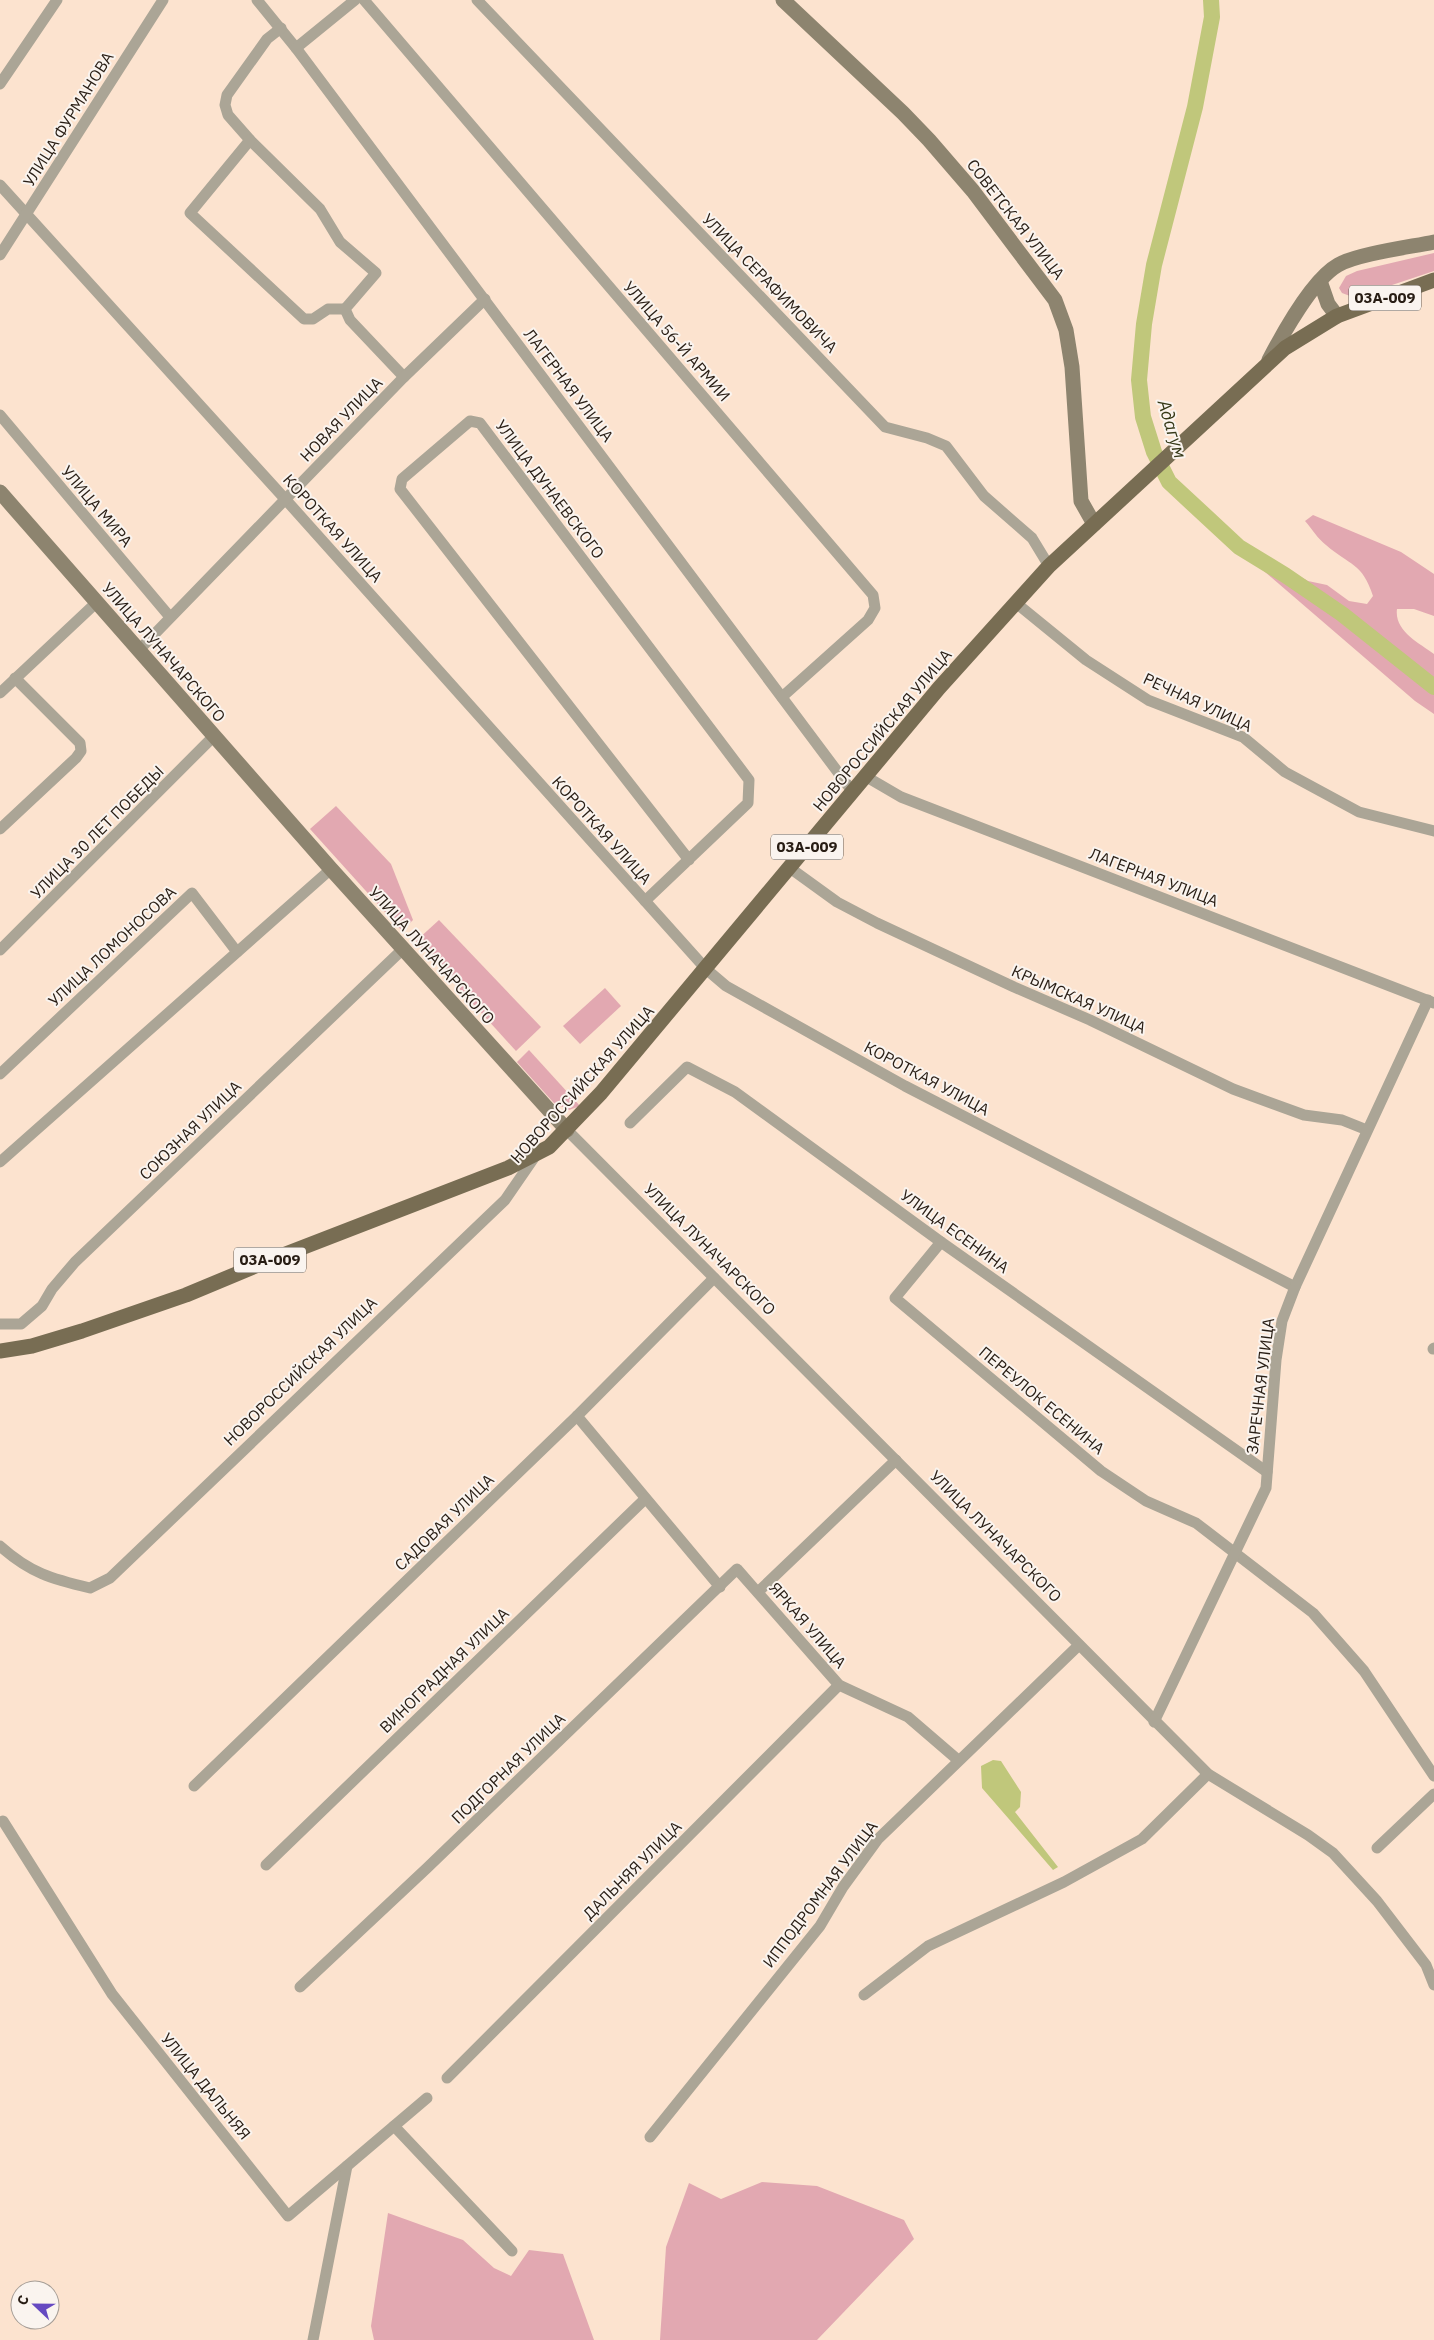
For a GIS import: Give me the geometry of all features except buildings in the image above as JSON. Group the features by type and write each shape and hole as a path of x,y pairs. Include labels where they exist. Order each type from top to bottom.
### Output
{"main road":[{"name":"СОВЕТСКАЯ УЛИЦА","path":"783,0 903,112 929,140 973,191 1055,300 1061,312 1070,347 1081,501 1094,524"},
{"path":"1269,360 1282,336 1320,281 1338,265 1434,242"},
{"name":"03А-009","path":"1269,360 1337,316 1434,280"},
{"path":"1320,281 1328,304 1337,316"},
{"name":"НОВОРОССИЙСКАЯ УЛИЦА","path":"536,1155 549,1147 567,1130 706,969 852,791 1049,566 1213,415 1269,360"},
{"name":"УЛИЦА ЛУНАЧАРСКОГО","path":"0,492 140,649 331,869 567,1130"},
{"name":"03А-009","path":"0,1351 32,1346 82,1331 186,1295 536,1155"}],"street":[{"path":"0,84 57,0"},
{"name":"УЛИЦА ФУРМАНОВА","path":"0,255 163,0"},
{"name":"ЛАГЕРНАЯ УЛИЦА","path":"257,0 296,48 485,299 852,791"},
{"path":"296,48 354,0"},
{"name":"УЛИЦА 56-Й АРМИИ","path":"364,0 873,595 875,608 868,620 782,697"},
{"name":"УЛИЦА СЕРАФИМОВИЧА","path":"477,0 885,427 928,438 946,446 984,496 1032,538 1049,566"},
{"path":"250,140 190,213 304,319 313,319 328,309 345,309 376,273 340,242 320,209 250,140 228,115 224,106 226,95 267,39 280,28"},
{"name":"КОРОТКАЯ УЛИЦА","path":"0,185 286,500 706,969 726,986 905,1086 1295,1287"},
{"name":"НОВАЯ УЛИЦА","path":"140,649 404,377 485,299"},
{"path":"345,309 350,320 404,377"},
{"name":"УЛИЦА МИРА","path":"0,416 170,618"},
{"name":"УЛИЦА ДУНАЕВСКОГО","path":"470,421 480,423 749,780 748,803 689,860 400,489 402,479 470,421"},
{"path":"0,693 97,602"},
{"name":"РЕЧНАЯ УЛИЦА","path":"1016,602 1086,660 1148,700 1243,737 1285,772 1360,812 1434,831"},
{"path":"0,829 76,758 81,751 80,743 16,678"},
{"name":"УЛИЦА 30 ЛЕТ ПОБЕДЫ","path":"0,950 215,735"},
{"name":"ЛАГЕРНАЯ УЛИЦА","path":"865,776 901,797 1431,1002"},
{"path":"644,901 689,860"},
{"name":"КРЫМСКАЯ УЛИЦА","path":"790,868 837,902 877,923 1090,1020 1233,1089 1304,1115 1342,1120 1366,1130"},
{"path":"0,1162 331,869"},
{"name":"УЛИЦА ЛОМОНОСОВА","path":"0,1074 192,893 237,952"},
{"name":"СОЮЗНАЯ УЛИЦА","path":"0,1324 20,1324 42,1306 52,1289 75,1262 403,949"},
{"name":"ЗАРЕЧНАЯ УЛИЦА","path":"1154,1722 1266,1488 1276,1360 1282,1321 1295,1287 1366,1130 1431,1002"},
{"name":"УЛИЦА ЕСЕНИНА","path":"630,1122 687,1067 735,1092 940,1242 1267,1472"},
{"name":"УЛИЦА ЛУНАЧАРСКОГО","path":"567,1130 1154,1722 1208,1774 1308,1835 1333,1853 1377,1901 1426,1965 1434,1984"},
{"name":"НОВОРОССИЙСКАЯ УЛИЦА","path":"0,1546 36,1573 60,1581 90,1588 110,1578 505,1200 536,1155"},
{"name":"ПЕРЕУЛОК ЕСЕНИНА","path":"940,1242 895,1298 1102,1471 1146,1501 1196,1523 1236,1554"},
{"name":"САДОВАЯ УЛИЦА","path":"194,1786 577,1416 714,1278"},
{"path":"577,1416 720,1587"},
{"path":"758,1592 896,1460"},
{"name":"ВИНОГРАДНАЯ УЛИЦА","path":"266,1865 646,1498"},
{"path":"1236,1554 1313,1613 1364,1671 1434,1776"},
{"name":"ЯРКАЯ УЛИЦА","path":"737,1569 839,1685 908,1717 958,1760"},
{"name":"ПОДГОРНАЯ УЛИЦА","path":"300,1987 427,1868 737,1569"},
{"name":"ИППОДРОМНАЯ УЛИЦА","path":"650,2137 820,1926 842,1887 878,1839 1079,1645"},
{"name":"ДАЛЬНЯЯ УЛИЦА","path":"448,2078 839,1685"},
{"path":"864,1995 928,1946 1064,1882 1142,1838 1208,1774"},
{"path":"1376,1848 1434,1794"},
{"name":"УЛИЦА ДАЛЬНЯЯ","path":"4,1821 112,1994 288,2216 427,2098"},
{"path":"394,2126 512,2251"},
{"path":"313,2340 348,2166"}],"shaded area":[{"path":"1434,253 1434,271 1362,295 1350,296 1342,293 1339,288 1346,276 1357,271"},
{"path":"1313,515 1401,552 1434,574 1434,616 1414,609 1397,609 1397,617 1399,624 1409,636 1434,654 1434,714 1415,701 1250,559 1292,572 1308,581 1327,585 1349,601 1367,604 1373,596 1360,570 1323,543 1305,521"},
{"path":"336,806 391,864 413,920 402,931 310,829"},
{"path":"439,920 541,1027 516,1051 416,941"},
{"path":"605,988 621,1006 580,1044 563,1026"},
{"path":"529,1050 580,1106 569,1110 554,1103 517,1062"},
{"path":"993,1760 1001,1761 1021,1792 1020,1807 1015,1812 1058,1867 1053,1870 982,1788 981,1766"},
{"path":"762,2182 817,2186 904,2220 914,2239 817,2340 660,2340 666,2247 689,2183 721,2199"},
{"path":"388,2213 463,2240 494,2268 511,2276 529,2250 563,2254 594,2340 374,2340 371,2326"}],"waterway":[{"name":"Адагум","path":"1211,0 1212,17 1195,107 1154,265 1144,324 1139,380 1143,417 1154,452 1169,482 1239,547 1285,575 1342,614 1434,687"}]}
